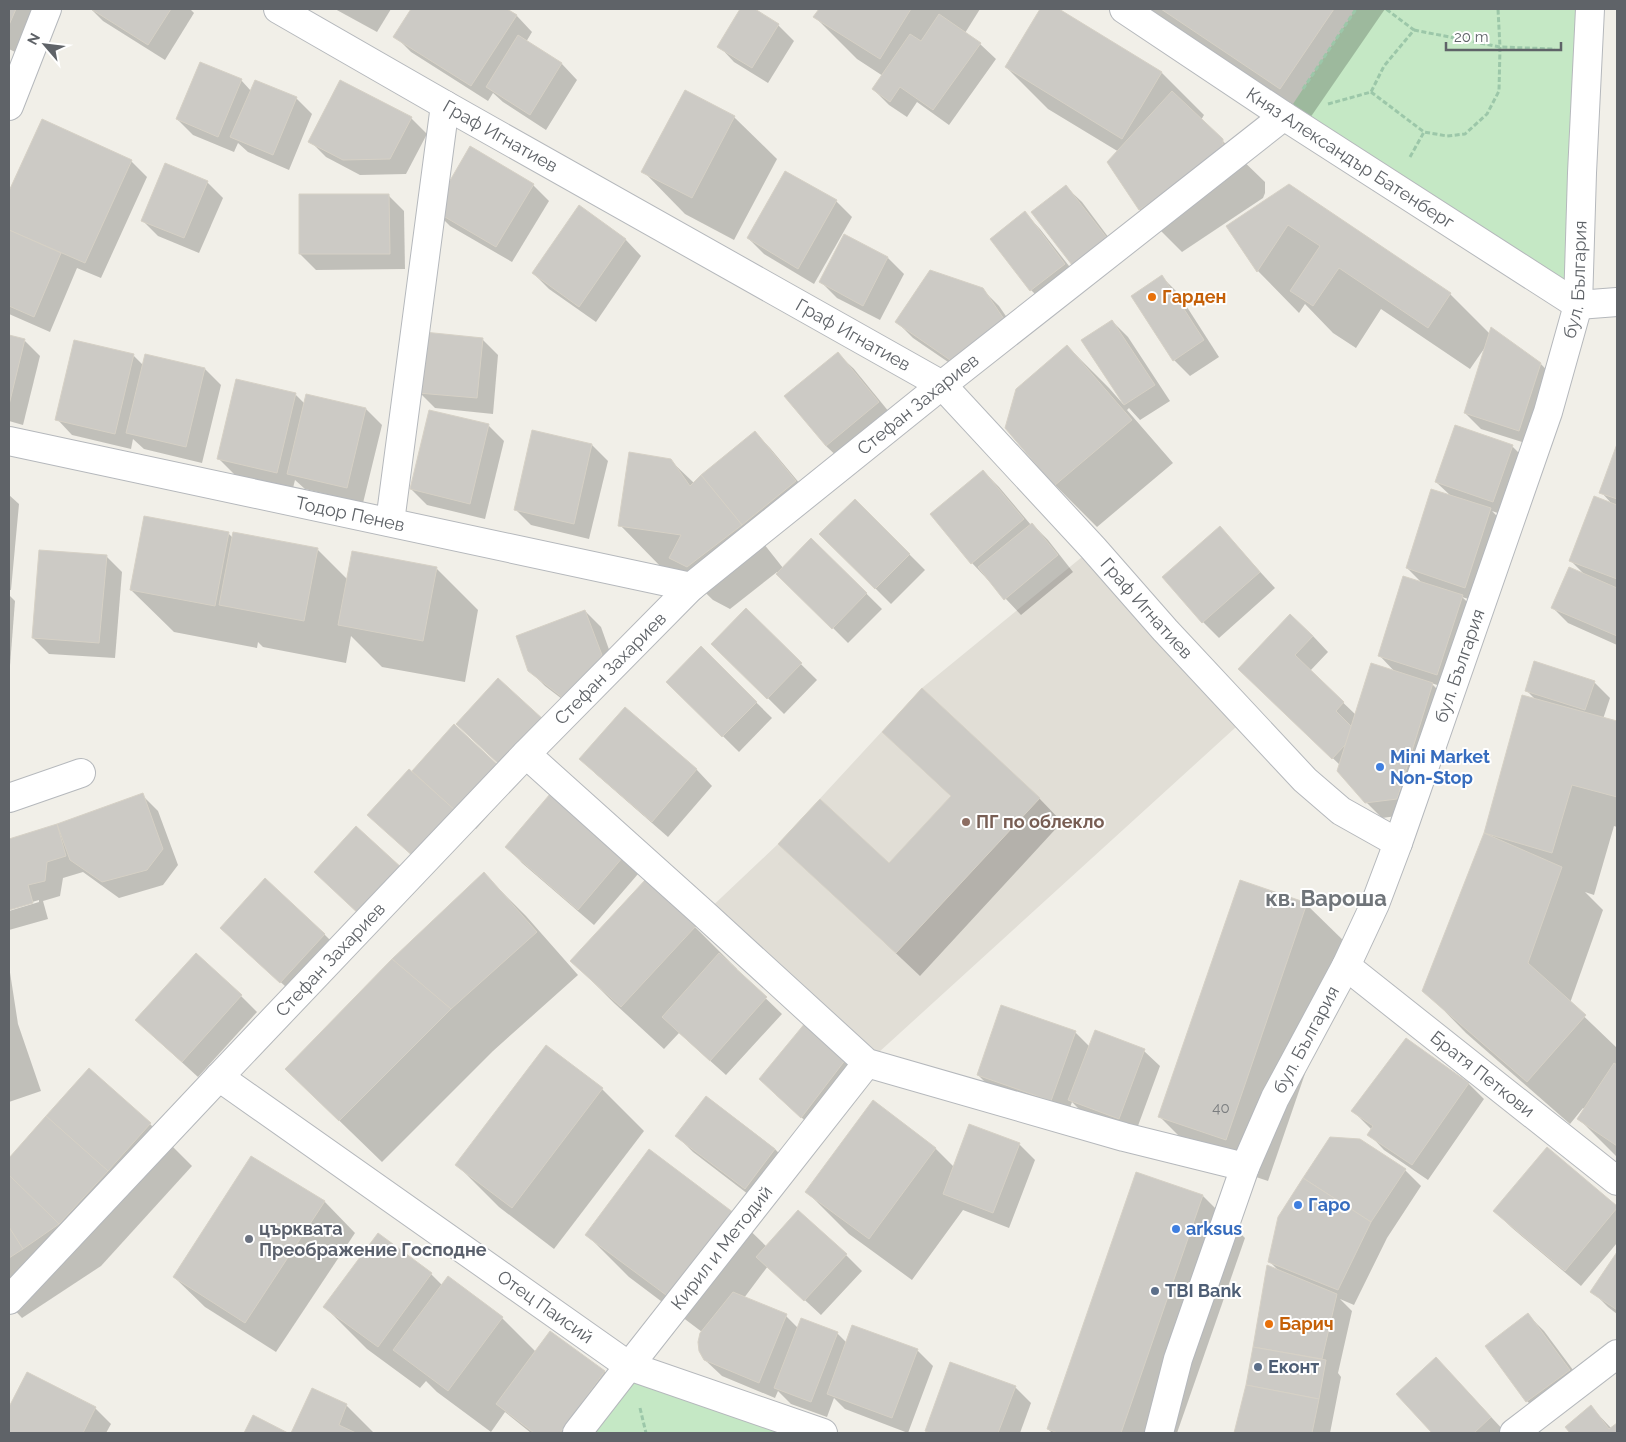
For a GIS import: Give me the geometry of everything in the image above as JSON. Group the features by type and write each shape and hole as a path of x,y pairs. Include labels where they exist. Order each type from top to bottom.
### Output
{"street":[{"path":"9,106 47,9"},
{"name":"Граф Игнатиев","path":"278,9 942,385 1093,548 1165,630 1305,780 1341,811 1398,844"},
{"name":"Княз Александър Батенберг","path":"1124,9 1284,116 1578,305"},
{"name":"бул. България","path":"1159,1433 1178,1359 1245,1168 1275,1098 1346,966 1375,904 1398,844 1548,412 1578,305 1590,9"},
{"path":"390,522 445,105"},
{"name":"Стефан Захариев","path":"9,1300 526,754 690,587 942,385 1284,116"},
{"path":"1578,305 1617,302"},
{"name":"Тодор Пенев","path":"9,441 690,587"},
{"path":"526,754 867,1063 1124,1137 1245,1168"},
{"path":"9,798 81,773"},
{"name":"Братя Петкови","path":"1346,966 1617,1181"},
{"name":"Кирил и Методий","path":"578,1433 867,1063"},
{"name":"Отец Паисий","path":"219,1077 629,1366 823,1433"},
{"path":"1514,1433 1617,1354"}],"path":[{"path":"1284,116 1356,9"},
{"path":"1386,9 1414,30 1500,47 1588,50"},
{"path":"1371,92 1424,132 1447,136 1465,134 1487,114 1499,91 1500,47 1498,9"},
{"path":"1284,116 1371,92 1384,66 1414,30"}],"shaded area":[{"name":"ПГ по облекло","path":"1093,548 1247,717 867,1063 704,914 778,844 922,688"}],"green space":[{"path":"1356,9 1590,9 1578,305 1285,116"},
{"path":"629,1366 823,1433 577,1433"}],"building":[{"path":"9,9 16,9 9,25"},
{"path":"91,9 171,9 148,45"},
{"path":"411,9 507,9 517,15 471,86 393,37"},
{"path":"740,9 755,9 779,24 752,68 717,47"},
{"path":"819,9 911,9 880,59 813,17"},
{"path":"1040,9 1059,9 1162,72 1122,139 1005,67"},
{"path":"1161,9 1334,9 1280,89"},
{"path":"939,14 981,43 933,110 900,87 890,102 872,89 910,34 921,41"},
{"path":"518,35 562,63 530,115 486,87"},
{"path":"200,62 242,79 218,137 176,119"},
{"path":"255,80 297,97 273,155 230,137"},
{"path":"340,80 412,117 390,159 343,160 308,142"},
{"path":"685,90 735,116 692,198 641,172"},
{"path":"1172,91 1223,139 1223,151 1221,156 1139,210 1107,162"},
{"path":"42,119 132,160 85,263 9,230 9,191"},
{"path":"470,146 534,184 496,247 433,210"},
{"path":"165,163 208,181 184,238 141,221"},
{"path":"785,171 837,200 798,269 747,238"},
{"path":"1289,184 1451,293 1428,328 1339,268 1313,306 1290,291 1320,246 1288,225 1257,272 1226,226"},
{"path":"1066,185 1107,238 1072,265 1031,212"},
{"path":"299,194 389,194 390,254 299,254"},
{"path":"579,205 626,239 579,307 532,273"},
{"path":"1025,211 1065,264 1030,291 990,239"},
{"path":"9,230 61,253 34,317 9,306"},
{"path":"844,234 888,257 863,306 819,282"},
{"path":"930,270 983,288 1006,322 950,360 895,322"},
{"path":"1162,275 1204,340 1173,361 1131,296"},
{"path":"1112,320 1155,385 1124,405 1081,340"},
{"path":"1491,327 1541,363 1519,431 1464,413"},
{"path":"424,332 483,338 477,398 418,393"},
{"path":"9,335 25,339 9,405"},
{"path":"74,340 134,354 115,434 55,420"},
{"path":"1067,345 1132,420 1054,486 1005,428 1016,389"},
{"path":"838,352 879,402 826,446 784,396"},
{"path":"145,354 205,368 186,447 126,433"},
{"path":"236,379 296,393 277,473 217,459"},
{"path":"306,394 366,408 347,488 287,474"},
{"path":"429,410 489,424 470,504 410,489"},
{"path":"1455,425 1513,445 1493,502 1435,482"},
{"path":"532,430 592,444 574,524 514,510"},
{"path":"755,431 796,481 742,525 701,475"},
{"path":"1617,444 1617,499 1599,493"},
{"path":"629,452 671,459 690,486 701,475 742,525 687,567 669,558 681,535 618,526"},
{"path":"983,470 1024,519 971,564 930,514"},
{"path":"1431,489 1491,508 1465,588 1406,568"},
{"path":"1594,496 1617,505 1617,579 1569,561"},
{"path":"855,499 910,554 875,589 819,534"},
{"path":"144,516 229,532 215,606 130,590"},
{"path":"1032,523 1058,555 1004,600 978,567"},
{"path":"1220,526 1260,572 1202,623 1162,577"},
{"path":"233,532 318,548 304,621 219,605"},
{"path":"811,538 867,593 832,629 776,574"},
{"path":"39,550 107,555 99,643 32,638"},
{"path":"352,551 437,567 423,641 338,625"},
{"path":"1569,567 1617,588 1617,636 1551,608"},
{"path":"1403,576 1463,595 1437,675 1378,656"},
{"path":"746,608 802,663 767,699 711,644"},
{"path":"585,610 602,655 567,701 528,671 516,636"},
{"path":"1290,614 1313,636 1295,655 1344,702 1336,711 1357,732 1332,759 1238,669"},
{"path":"701,646 757,702 722,737 666,682"},
{"path":"1534,661 1595,681 1585,710 1525,691"},
{"path":"1371,663 1433,683 1397,799 1365,803 1337,771"},
{"path":"498,678 545,721 503,768 456,724"},
{"path":"922,688 1040,798 896,953 778,844 820,799 889,863 951,796 882,732"},
{"path":"1522,695 1617,721 1617,797 1572,785 1552,853 1484,833"},
{"path":"625,707 697,769 652,822 579,759"},
{"path":"454,724 501,768 459,814 412,771"},
{"path":"409,769 457,812 415,858 367,815"},
{"path":"143,793 163,849 147,870 102,882 70,860 57,824"},
{"path":"550,794 623,857 578,910 505,847"},
{"path":"57,824 66,856 47,862 45,881 28,885 33,903 9,910 9,839"},
{"path":"356,826 403,869 361,916 314,872"},
{"path":"1484,833 1562,867 1528,963 1586,1015 1527,1082 1422,991"},
{"path":"484,872 537,932 451,1009 392,959"},
{"path":"265,878 325,934 280,983 220,928"},
{"path":"646,879 696,926 621,1007 570,961"},
{"path":"1240,880 1307,903 1226,1140 1158,1117"},
{"path":"196,953 242,995 182,1062 135,1020"},
{"path":"719,953 767,997 710,1061 662,1017"},
{"path":"392,959 451,1009 339,1121 285,1069"},
{"path":"1001,1005 1076,1031 1051,1101 977,1075"},
{"path":"806,1022 846,1059 801,1118 759,1079"},
{"path":"1095,1030 1145,1049 1119,1119 1068,1100"},
{"path":"1406,1038 1469,1083 1412,1165 1367,1135 1373,1126 1351,1111"},
{"path":"546,1045 603,1088 512,1208 455,1165"},
{"path":"1614,1063 1617,1065 1617,1146 1577,1119"},
{"path":"89,1068 151,1123 108,1171 46,1116"},
{"path":"706,1096 775,1149 745,1189 675,1136"},
{"path":"873,1100 936,1148 869,1239 805,1192"},
{"path":"46,1116 108,1171 59,1224 9,1175 9,1158"},
{"path":"969,1124 1020,1143 993,1213 943,1194"},
{"path":"1330,1137 1360,1139 1406,1169 1371,1222 1303,1178"},
{"path":"1547,1147 1617,1206 1565,1271 1493,1211"},
{"path":"649,1149 734,1213 670,1298 585,1235"},
{"name":"църквата Преображение Господне","path":"251,1156 325,1201 245,1323 173,1277"},
{"path":"1136,1172 1203,1195 1121,1433 1058,1433 1047,1429"},
{"path":"9,1175 59,1224 23,1249 9,1227"},
{"path":"1303,1178 1371,1222 1338,1290 1268,1262 1278,1217"},
{"path":"798,1210 847,1254 804,1301 756,1257"},
{"path":"9,1227 23,1249 9,1258"},
{"path":"378,1233 432,1273 378,1347 323,1307"},
{"path":"1617,1252 1617,1310 1590,1292"},
{"path":"1267,1265 1337,1294 1322,1359 1253,1347"},
{"path":"448,1276 503,1317 448,1391 393,1350"},
{"path":"733,1292 787,1314 759,1383 704,1360 699,1351 700,1333"},
{"path":"1528,1313 1570,1370 1526,1402 1485,1346"},
{"path":"801,1318 838,1332 811,1402 774,1388"},
{"path":"852,1325 918,1349 892,1418 827,1394"},
{"path":"550,1331 605,1371 560,1433 534,1433 496,1404"},
{"path":"1253,1347 1326,1360 1319,1399 1246,1385"},
{"path":"1436,1357 1491,1417 1474,1433 1432,1433 1396,1394"},
{"path":"950,1362 1016,1386 998,1433 931,1433 925,1431"},
{"path":"27,1372 96,1407 83,1433 9,1433 9,1407"},
{"path":"1246,1385 1319,1399 1312,1433 1234,1433"},
{"path":"312,1388 347,1404 339,1425 356,1433 291,1433"},
{"path":"1591,1405 1609,1429 1617,1423 1617,1433 1570,1433 1565,1427"},
{"path":"253,1415 288,1433 244,1433"}],"place":[{"name":"Гарден","path":"1152,297"},
{"name":"Mini Market Non-Stop","path":"1380,767"},
{"name":"ПГ по облекло","path":"966,822"},
{"name":"Гаро","path":"1298,1205"},
{"name":"arksus","path":"1176,1229"},
{"name":"църквата Преображение Господне","path":"249,1239"},
{"name":"TBI Bank","path":"1155,1291"},
{"name":"Барич","path":"1269,1324"},
{"name":"Еконт","path":"1258,1367"}],"district":[{"name":"кв. Вароша","path":"1326,898"}]}
